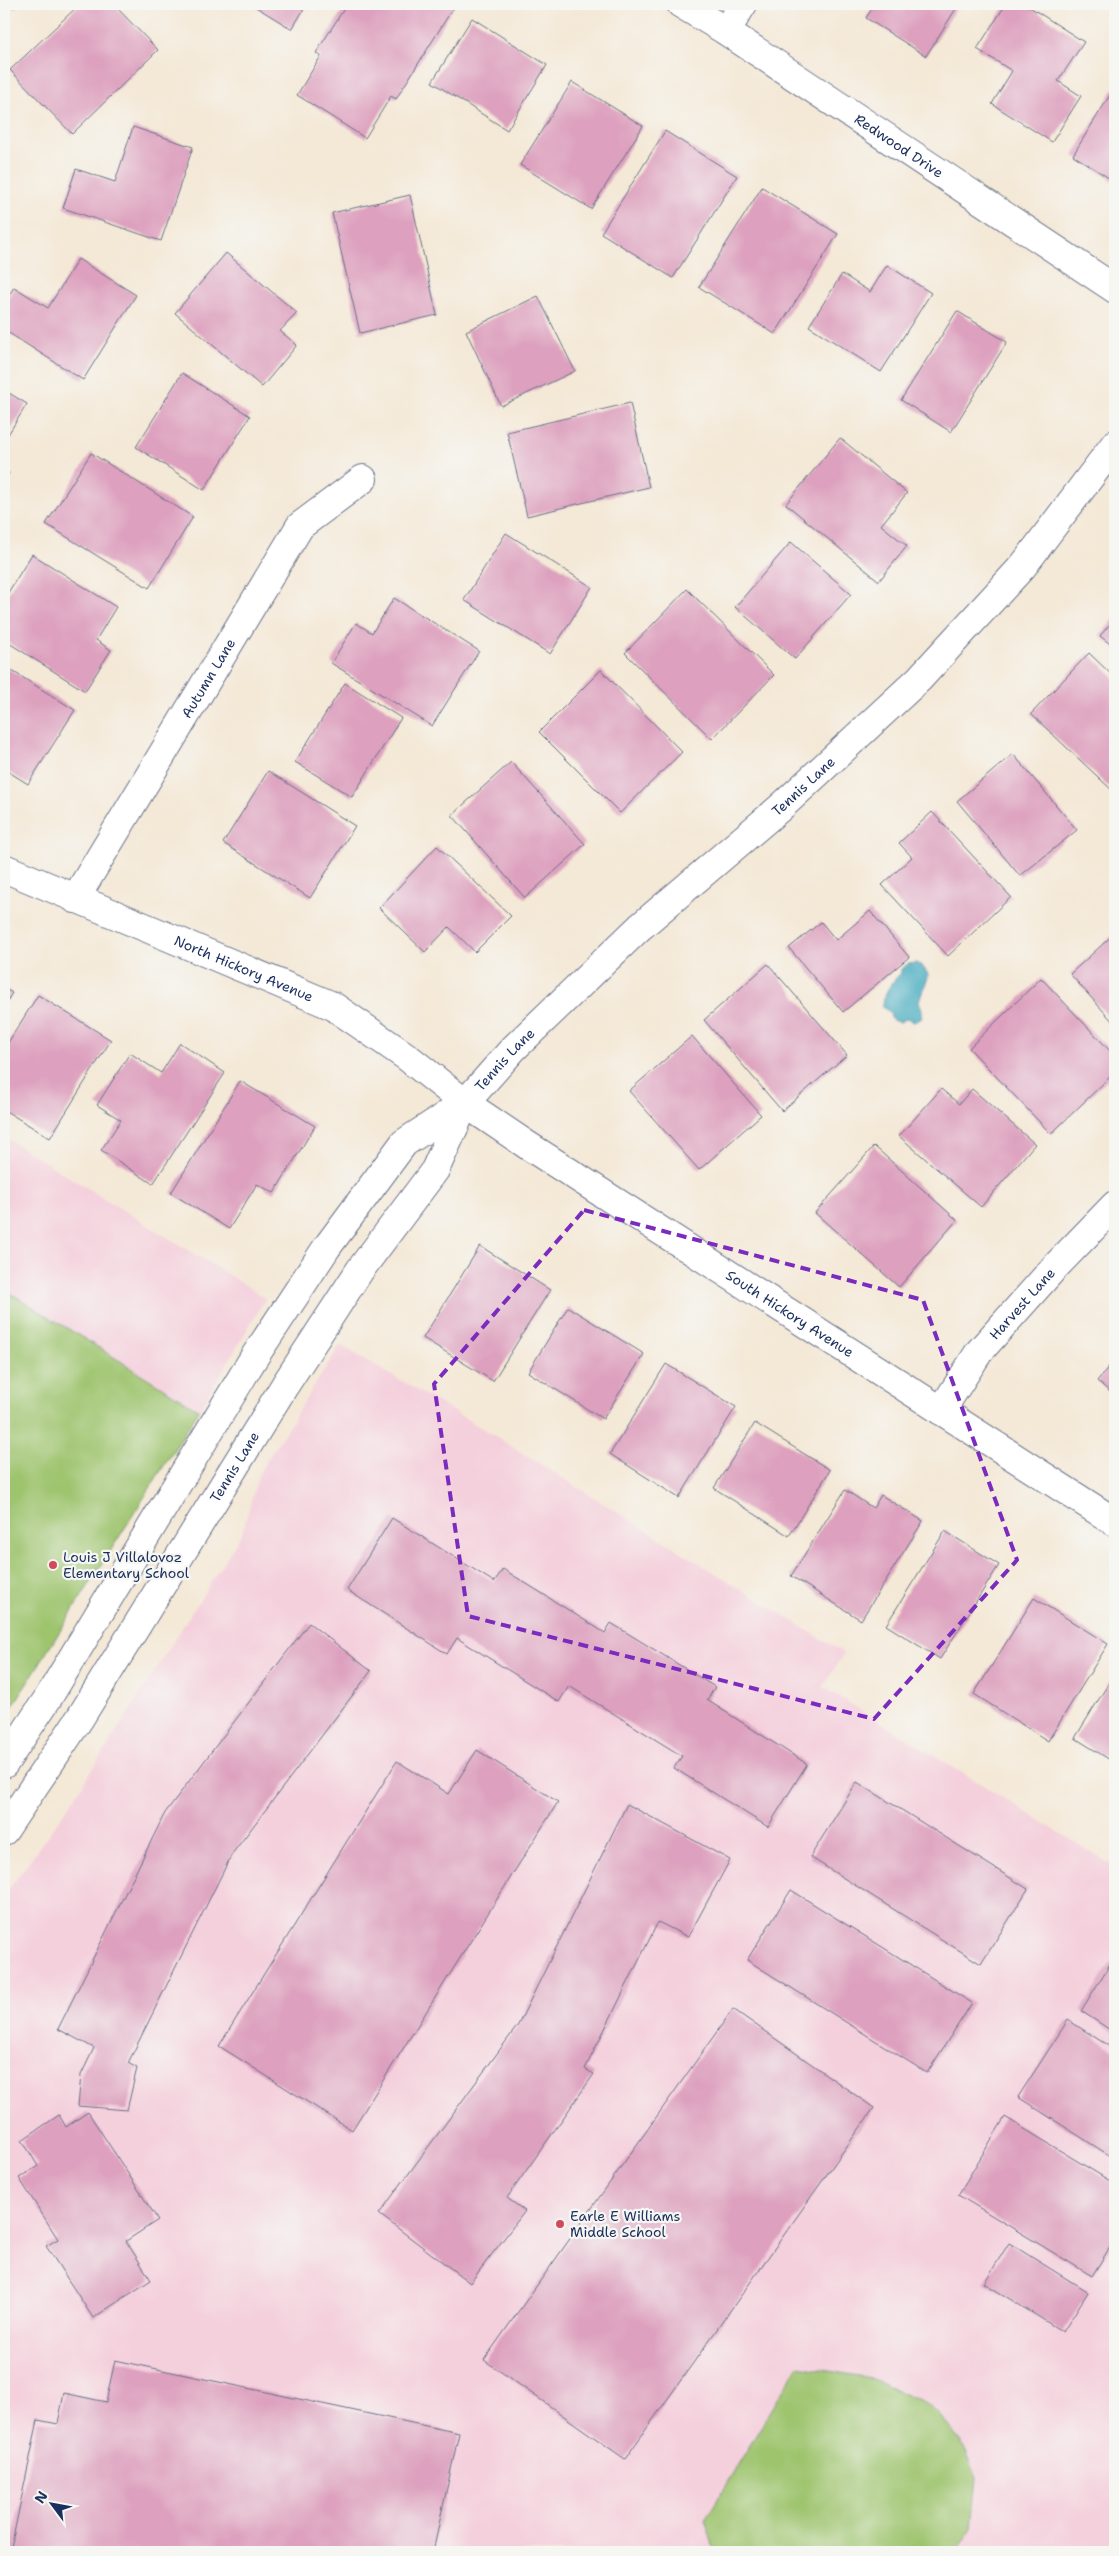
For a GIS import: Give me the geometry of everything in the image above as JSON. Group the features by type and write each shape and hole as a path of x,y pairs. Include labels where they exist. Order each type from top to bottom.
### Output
{"street":[{"name":"Redwood Drive","path":"681,4 726,31 1115,289"},
{"path":"726,31 743,4"},
{"name":"Tennis Lane","path":"4,1764 48,1698 253,1359 328,1247 404,1142 464,1103 520,1043 640,926 781,807 920,679 1023,566 1115,444"},
{"name":"Autumn Lane","path":"75,899 300,526 364,479"},
{"name":"North Hickory Avenue","path":"4,868 333,1006 407,1057 464,1103"},
{"name":"Tennis Lane","path":"4,1831 80,1718 360,1270 435,1170 464,1103"},
{"name":"South Hickory Avenue","path":"464,1103 1115,1522"},
{"name":"Harvest Lane","path":"941,1411 979,1352 1054,1268 1115,1205"}],"highlighted area":[{"path":"584,1210 923,1300 1017,1560 874,1719 468,1616 434,1384"}],"shaded area":[{"name":"Louis J Villalovoz Elementary School","path":"4,1137 266,1298 199,1410 4,1720"},
{"name":"Earle E Williams Middle School","path":"340,1345 495,1436 844,1653 823,1687 1115,1867 1115,2552 4,2552 4,1896 74,1799 242,1533 259,1473"}],"green space":[{"path":"4,1289 199,1410 4,1720"},
{"path":"798,2366 871,2378 930,2406 961,2441 977,2477 972,2528 956,2552 715,2552 705,2519"}],"water":[{"path":"916,963 922,966 929,975 919,1001 922,1016 917,1021 913,1022 907,1018 899,1023 891,1019 890,1013 883,1007 884,998 891,984 901,973 901,969 908,964"}],"building":[{"path":"4,4 16,4 16,7 4,6"},
{"path":"80,4 113,4 158,50 72,134 10,70"},
{"path":"251,4 307,4 292,29"},
{"path":"347,4 455,5 396,99 391,96 365,138 297,95 321,56 316,53"},
{"path":"875,4 959,4 926,56 866,18"},
{"path":"1006,4 1025,4 1084,42 1058,81 1081,96 1052,142 992,104 1012,71 977,49"},
{"path":"472,18 547,65 507,130 432,82"},
{"path":"572,82 643,126 591,209 520,165"},
{"path":"1115,87 1115,182 1073,155"},
{"path":"133,127 193,147 161,241 63,208 76,169 115,182"},
{"path":"665,131 737,176 673,278 601,233"},
{"path":"762,187 838,234 775,334 699,287"},
{"path":"410,195 437,315 360,333 332,213"},
{"path":"226,253 297,313 280,331 297,345 262,387 175,313"},
{"path":"78,259 136,295 83,380 4,330 4,304 14,287 48,308"},
{"path":"887,265 931,293 881,372 809,326 842,274 870,292"},
{"path":"538,296 575,371 501,406 466,331"},
{"path":"957,311 1007,342 951,432 901,400"},
{"path":"182,373 250,416 204,490 136,447"},
{"path":"4,390 27,404 4,441"},
{"path":"630,403 649,487 527,516 507,432"},
{"path":"840,438 907,493 881,525 907,546 879,581 786,504"},
{"path":"91,453 193,517 149,588 46,524"},
{"path":"4,470 9,473 4,482"},
{"path":"506,533 592,587 550,654 464,600"},
{"path":"791,542 851,594 795,659 735,607"},
{"path":"32,554 116,607 96,640 111,650 85,691 4,640 4,599"},
{"path":"687,589 774,675 712,739 625,653"},
{"path":"394,598 479,651 432,726 331,663 356,623 372,633"},
{"path":"1115,618 1115,648 1100,636"},
{"path":"1089,653 1115,678 1114,792 1031,714"},
{"path":"4,666 75,710 28,784 4,769"},
{"path":"601,670 682,752 620,813 539,732"},
{"path":"345,683 401,718 352,797 295,762"},
{"path":"1013,754 1077,830 1020,876 957,801"},
{"path":"511,762 585,844 525,898 452,815"},
{"path":"268,771 355,826 310,898 223,843"},
{"path":"932,812 1011,897 948,956 882,885 912,857 899,843"},
{"path":"437,846 511,916 475,952 449,927 425,952 379,908"},
{"path":"870,911 909,957 843,1012 789,948 821,922 836,940"},
{"path":"1115,933 1115,1024 1070,974"},
{"path":"768,964 847,1055 782,1111 704,1020"},
{"path":"1041,978 1115,1056 1115,1072 1051,1134 969,1048"},
{"path":"4,988 12,993 4,1006"},
{"path":"38,995 111,1040 50,1138 4,1110 4,1049"},
{"path":"692,1036 761,1115 699,1170 629,1091"},
{"path":"180,1043 225,1073 153,1184 101,1150 121,1120 97,1105 130,1053 161,1073"},
{"path":"240,1081 315,1126 274,1193 257,1184 229,1229 171,1193"},
{"path":"941,1089 959,1104 972,1089 1035,1144 981,1207 899,1136"},
{"path":"874,1146 957,1220 899,1287 815,1213"},
{"path":"480,1246 550,1290 493,1381 423,1338"},
{"path":"568,1307 644,1354 603,1419 528,1372"},
{"path":"1115,1359 1115,1396 1097,1381"},
{"path":"666,1364 736,1407 679,1498 610,1454"},
{"path":"755,1423 830,1470 789,1536 714,1488"},
{"path":"845,1490 873,1508 881,1495 923,1521 861,1620 791,1576"},
{"path":"392,1518 494,1582 503,1569 605,1633 611,1623 715,1687 707,1700 807,1764 768,1827 674,1768 682,1756 569,1686 559,1702 457,1638 447,1654 347,1590"},
{"path":"945,1531 999,1565 940,1659 886,1625"},
{"path":"1034,1598 1108,1644 1048,1741 974,1694"},
{"path":"309,1623 371,1671 232,1854 128,2063 137,2068 127,2110 78,2106 81,2075 94,2048 58,2029 165,1813"},
{"path":"1115,1673 1115,1763 1075,1738"},
{"path":"477,1750 558,1802 352,2130 219,2046 397,1761 449,1794"},
{"path":"857,1782 1028,1889 981,1964 810,1857"},
{"path":"627,1804 730,1860 688,1937 658,1922 585,2069 594,2074 507,2198 525,2211 470,2283 379,2214 518,2025"},
{"path":"791,1890 972,2003 927,2073 747,1960"},
{"path":"1115,1956 1115,2033 1081,2011"},
{"path":"733,2009 874,2108 625,2459 484,2360"},
{"path":"1068,2020 1115,2050 1115,2159 1018,2097"},
{"path":"88,2112 158,2220 126,2241 151,2280 93,2318 46,2246 58,2239 19,2178 38,2166 22,2140 59,2115 66,2127"},
{"path":"1005,2117 1115,2184 1115,2239 1092,2276 958,2195"},
{"path":"1009,2243 1088,2292 1063,2332 984,2283"},
{"path":"115,2360 459,2433 433,2552 10,2552 38,2420 58,2424 64,2393 106,2402"}],"place":[{"name":"Louis J Villalovoz Elementary School","path":"53,1565"},
{"name":"Earle E Williams Middle School","path":"560,2224"}]}
